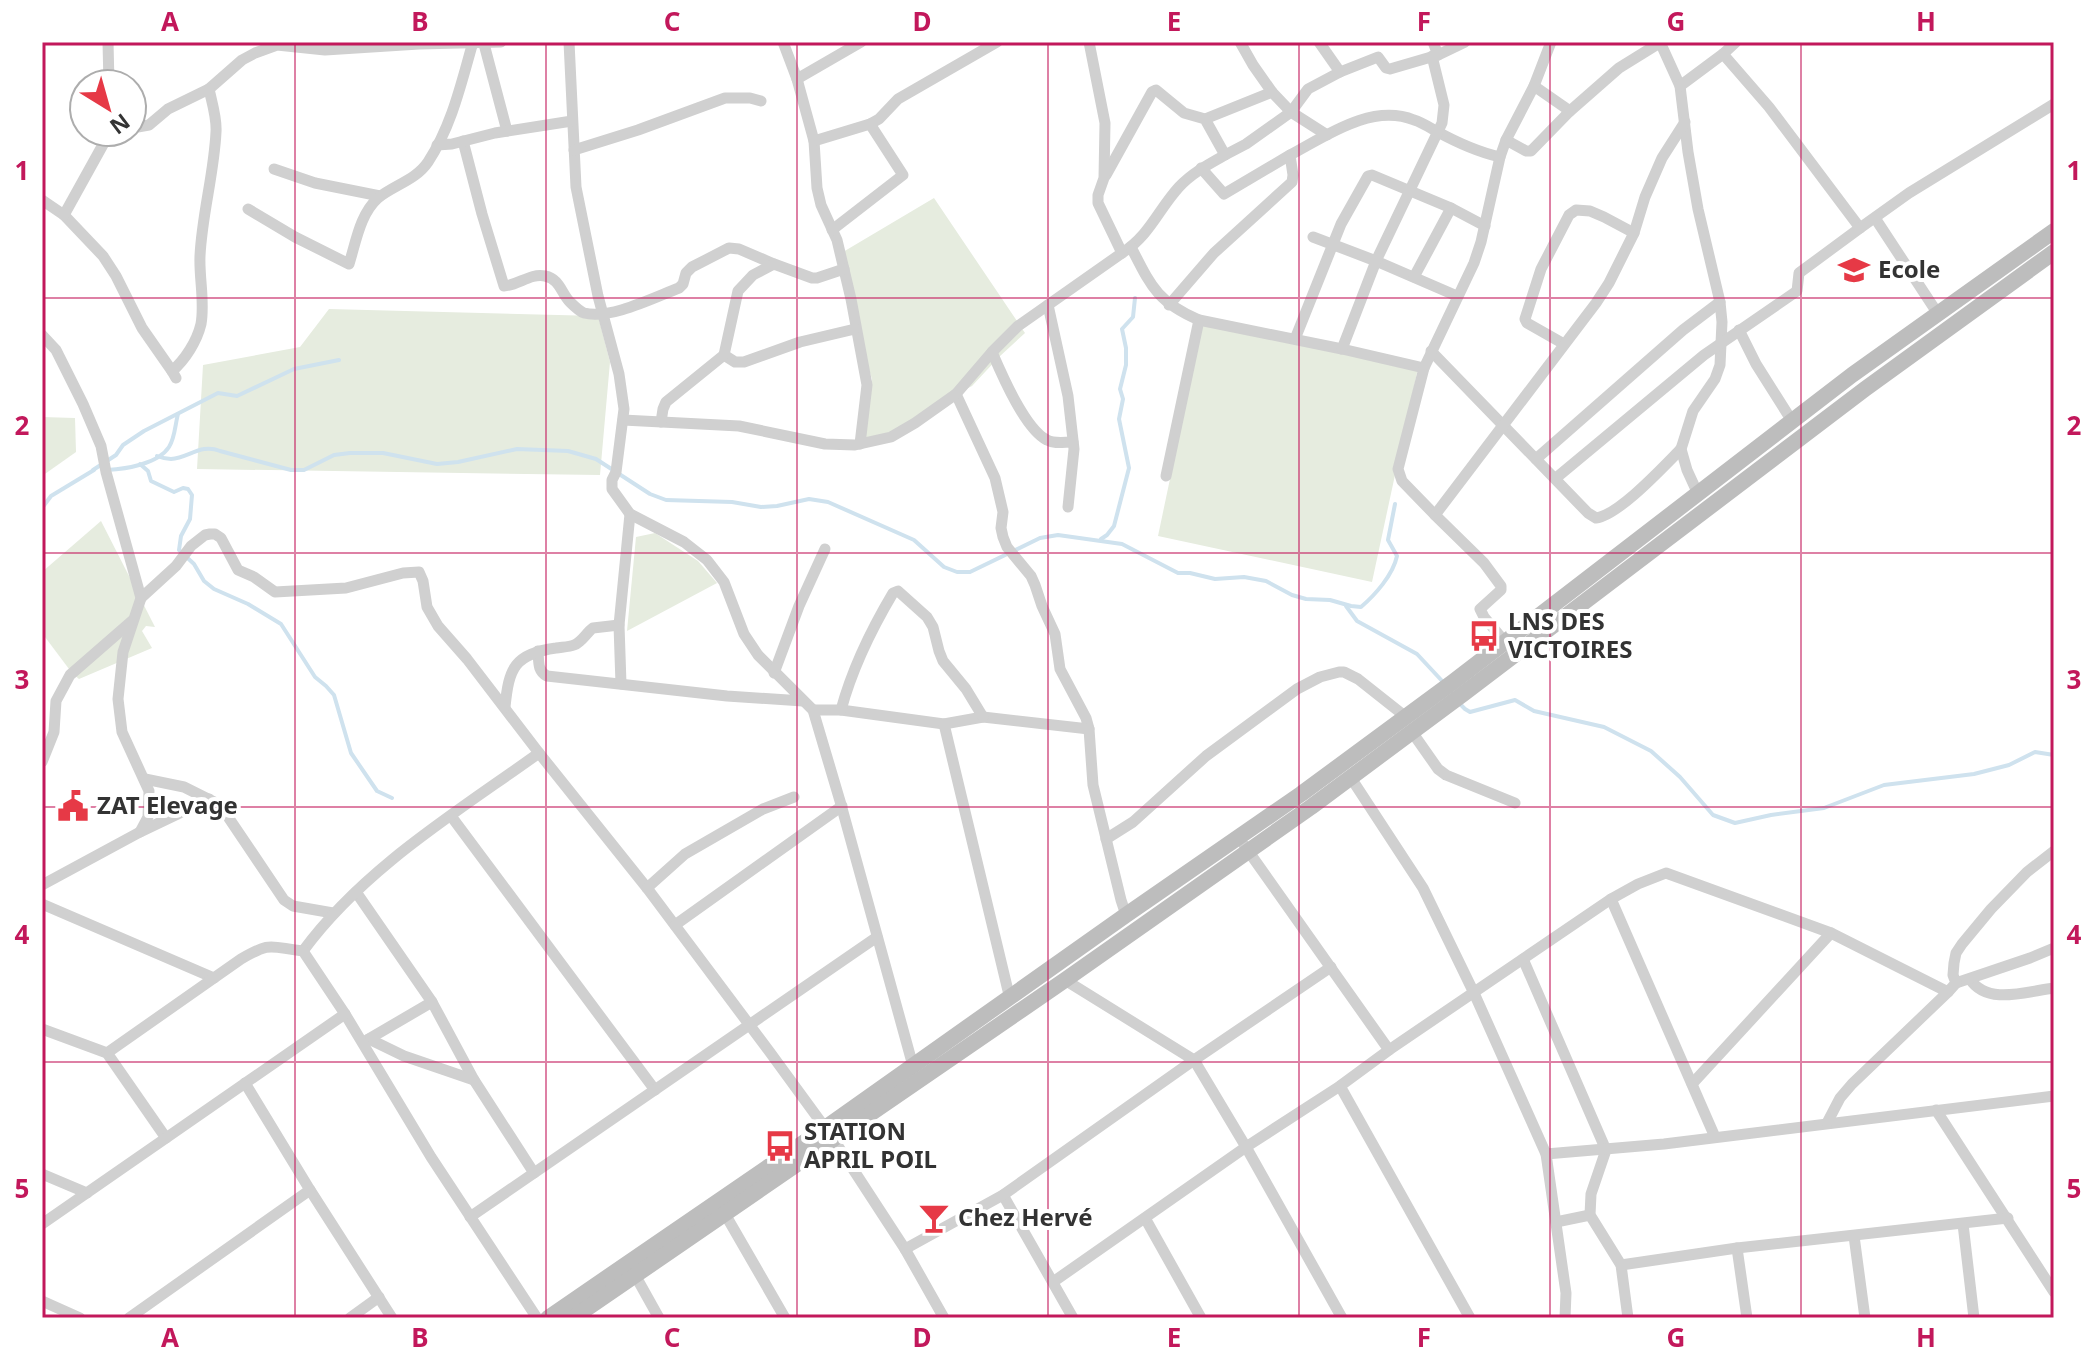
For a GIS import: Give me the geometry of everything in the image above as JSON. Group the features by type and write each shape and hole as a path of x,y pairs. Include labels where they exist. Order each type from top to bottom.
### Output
{"street":[{"path":"108,42 109,68"},
{"path":"148,125 168,109 209,89 242,60 274,44 325,50 501,42"},
{"path":"569,42 576,187 619,374 624,409 616,472 611,485 630,514 684,542 707,560 724,582 744,634 758,655 813,710 913,1066"},
{"path":"783,42 814,141 817,188 837,240 867,385 860,444"},
{"path":"814,141 883,117 898,99 997,42"},
{"path":"1089,42 1105,123 1104,178"},
{"path":"1240,42 1272,92 1291,112 1327,135"},
{"path":"1319,42 1340,72"},
{"path":"1342,349 1376,261 1439,133 1445,109 1433,42"},
{"path":"623,420 739,426 825,444 860,444 898,433 956,394 1018,326 1126,250 1149,229 1180,185 1201,168 1246,144 1291,112 1304,93 1340,72 1378,57 1390,69 1435,56 1465,42"},
{"path":"1505,642 1480,609 1501,590 1501,586 1484,563 1398,474 1424,368 1474,263 1500,157 1551,42"},
{"path":"1431,351 1592,516 1601,517 1652,478 1681,449 1693,411 1715,379 1720,365 1720,302 1698,209 1680,86 1660,42 1621,65 1531,151 1506,140"},
{"path":"1680,86 1736,42"},
{"path":"476,43 507,131"},
{"path":"248,209 349,264 364,215 380,196 422,169 437,145 449,124 476,43"},
{"path":"797,79 856,43"},
{"path":"1723,54 1769,107 1860,228"},
{"path":"1534,86 1570,111"},
{"path":"42,200 64,215 103,256 142,328 174,375 200,327 202,229 217,129 209,89"},
{"path":"1272,92 1205,119 1190,116 1156,90 1152,92 1104,178 1098,203 1151,286 1169,305 1199,320 1424,368"},
{"path":"574,150 725,98 761,101"},
{"path":"1556,478 1684,370 1797,291 1802,270 1936,176 2054,104"},
{"path":"1201,168 1224,194 1327,135 1374,116 1393,115 1415,120 1481,152 1500,157"},
{"path":"1205,119 1225,155"},
{"path":"437,145 572,121"},
{"path":"1435,515 1609,283 1634,233 1662,158 1685,122"},
{"path":"832,230 903,175 870,124"},
{"path":"463,141 504,286 534,276 551,277 557,281 564,296 582,312 603,314 679,288 692,267 729,248 739,249 812,278 844,269"},
{"path":"64,215 101,148"},
{"path":"1169,305 1214,253 1292,182 1290,155"},
{"path":"274,169 315,183 380,196"},
{"path":"1295,339 1341,224 1368,176 1451,208 1485,226"},
{"path":"1414,277 1451,208"},
{"path":"1564,344 1525,319 1541,269 1569,215 1576,210 1590,211 1634,233"},
{"path":"1875,218 1938,314"},
{"path":"1458,688 1505,642 1792,421 2054,231"},
{"path":"1313,237 1457,296"},
{"path":"548,1318 1065,980 1244,844 1301,794 1409,725 2054,252"},
{"path":"661,422 666,402 724,355 738,291 753,275 774,264"},
{"path":"1536,459 1683,330 1720,302"},
{"path":"1048,305 1067,387 1073,442 1068,507"},
{"path":"1166,476 1199,320"},
{"path":"724,355 735,362 744,362 800,342 855,329"},
{"path":"1739,330 1756,364 1792,421"},
{"path":"42,335 56,350 101,446 141,598"},
{"path":"992,352 1014,400 1043,438 1073,442"},
{"path":"956,394 995,478 1003,512 1003,537 1007,547 1031,576 1055,634 1060,669 1083,711 1089,729 1093,785 1126,915"},
{"path":"1681,449 1698,494"},
{"path":"621,684 619,625 630,514"},
{"path":"140,832 148,817 149,791 122,732 119,716 123,652 141,598 176,566 191,546 205,535 215,534 221,538 238,570 275,592 283,593 346,588 415,571 422,576 430,613 647,888 829,1134 905,1249 944,1318"},
{"path":"774,673 825,549"},
{"path":"841,710 865,644 893,593 898,591 927,617 943,661 966,689 983,717"},
{"path":"42,762 54,732 56,701 70,675 132,621"},
{"path":"505,707 507,682 518,662 538,651 576,645 589,630 619,625"},
{"path":"538,651 542,674 803,701"},
{"path":"1106,839 1133,822 1206,756 1297,689 1320,677 1339,672 1358,679 1409,725 1438,769 1446,775 1515,803"},
{"path":"813,710 841,710 944,724 983,717 1089,729"},
{"path":"944,724 1010,999"},
{"path":"573,1318 725,1214 913,1066 1126,915 1351,778 1409,725"},
{"path":"303,951 333,913 356,892 451,816 539,753"},
{"path":"1351,778 1423,888 1546,1154 1566,1293 1565,1318"},
{"path":"145,779 184,787 220,805 284,900 293,906 333,913"},
{"path":"647,888 685,854 763,809 794,797"},
{"path":"42,885 209,799"},
{"path":"675,925 842,806"},
{"path":"451,816 655,1090"},
{"path":"1244,844 1389,1050"},
{"path":"1952,987 1956,953 1962,944 2027,872 2054,851"},
{"path":"1053,1282 1611,899 1666,873 1831,933 1952,987"},
{"path":"356,892 432,1002 474,1080 534,1173"},
{"path":"1611,899 1715,1137"},
{"path":"42,904 214,978"},
{"path":"1692,1084 1831,933"},
{"path":"470,1217 877,937"},
{"path":"107,1053 262,947 269,945 303,951 365,1041 470,1217 537,1318"},
{"path":"1827,1123 1840,1098 1852,1084 1952,987 2054,948"},
{"path":"1523,959 1606,1150 1591,1194 1590,1215 1621,1265 1628,1318"},
{"path":"905,1249 1003,1195 1331,967"},
{"path":"1970,979 1984,993 1995,995 2054,988"},
{"path":"1065,980 1194,1060 1342,1318"},
{"path":"365,1041 432,1002"},
{"path":"42,1224 345,1014"},
{"path":"42,1029 107,1053 166,1138"},
{"path":"365,1041 474,1080"},
{"path":"245,1083 392,1318"},
{"path":"1340,1086 1470,1318"},
{"path":"1546,1154 1606,1150 2054,1096"},
{"path":"1936,1110 2054,1292"},
{"path":"42,1174 87,1193"},
{"path":"129,1318 310,1190"},
{"path":"1003,1195 1073,1318"},
{"path":"725,1214 785,1318"},
{"path":"1556,1222 1590,1215"},
{"path":"1145,1218 1201,1318"},
{"path":"1621,1265 1737,1248 2008,1218"},
{"path":"1963,1224 1974,1318"},
{"path":"1854,1236 1865,1318"},
{"path":"1737,1248 1747,1318"},
{"path":"635,1275 659,1318"},
{"path":"350,1318 379,1297"},
{"path":"42,1301 80,1318"}],"shaded area":[{"path":"934,198 1025,333 972,386 890,435 863,441 872,379 843,252"},
{"path":"329,309 598,316 610,362 600,475 197,469 203,365 300,347"},
{"path":"1203,322 1418,368 1372,582 1158,536"},
{"path":"42,417 75,418 76,452 42,476"},
{"path":"101,521 155,627 146,626 142,631 152,648 79,679 42,633 42,572"},
{"path":"655,533 698,561 717,583 627,631 636,537"}],"waterway":[{"path":"1101,539 1114,526 1129,468 1119,419 1123,399 1120,389 1126,365 1122,329 1133,317 1135,298"},
{"path":"93,470 144,431 218,393 237,396 294,369 339,360"},
{"path":"107,470 141,464 164,453 173,440 178,414"},
{"path":"157,456 171,459 213,449 291,470 304,470 334,455 350,453 383,453 437,464 517,449 568,451 596,459 650,494 666,500 732,502 761,507 809,499 828,502 914,540 944,567 957,572 970,572 1040,538 1058,535 1122,544 1178,573 1215,579 1244,577 1266,581 1306,599 1330,600 1361,607 1383,584 1395,563 1397,556 1388,540 1395,504"},
{"path":"140,464 148,471 151,481 174,492 188,489 192,495 190,519 181,536 179,550 214,589 248,604 281,624 315,677 334,695 351,753 377,791 392,798"},
{"path":"42,508 51,496 94,470"},
{"path":"1346,606 1357,621 1417,654 1444,683"},
{"path":"1459,703 1470,712 1515,700 1534,711 1604,727 1651,751 1680,777 1713,815 1735,823 1824,808 1884,785 1974,774 2009,765 2035,752 2054,755"}],"place":[{"name":"Ecole","path":"1854,270"},
{"name":"LNS DES VICTOIRES","path":"1484,636"},
{"name":"ZAT Elevage","path":"73,806"},
{"name":"STATION APRIL POIL","path":"780,1146"},
{"name":"Chez Hervé","path":"934,1218"}]}
